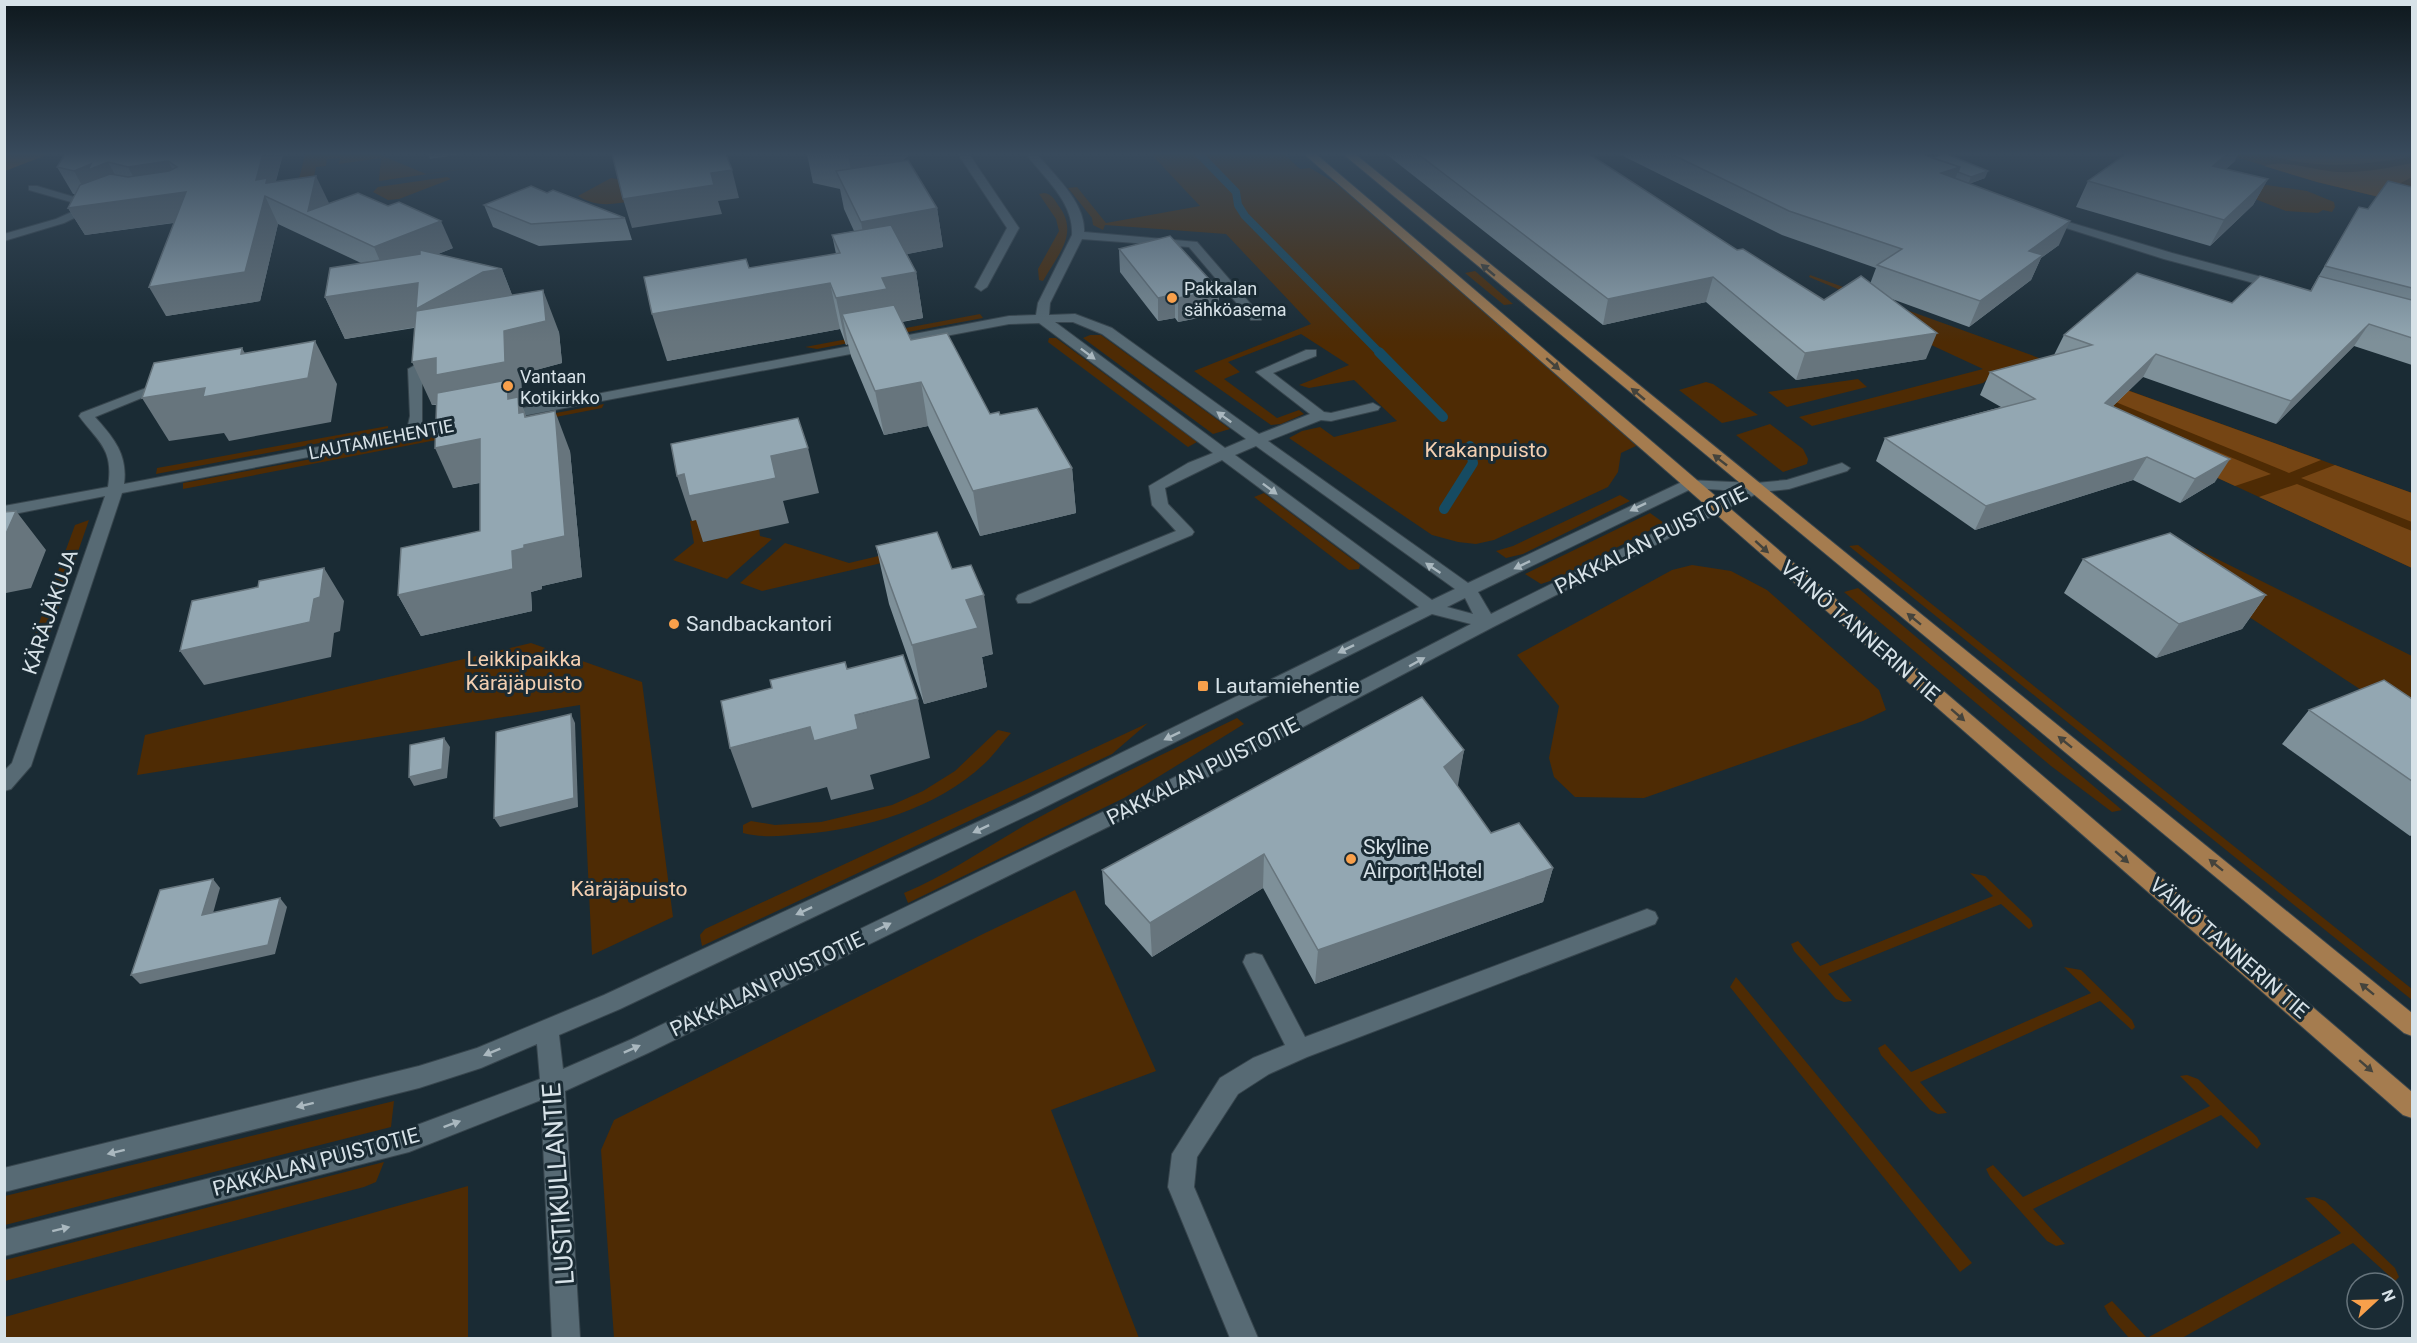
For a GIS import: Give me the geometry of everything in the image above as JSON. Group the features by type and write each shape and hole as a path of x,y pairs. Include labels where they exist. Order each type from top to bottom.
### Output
{"main road":[{"name":"VÄINÖ TANNERIN TIE","path":"1383,217 2412,1107"},
{"name":"VÄINÖ TANNERIN TIE","path":"1424,217 2412,1026"}],"street":[{"path":"4,238 70,217"},
{"path":"981,287 1014,228 1006,217"},
{"path":"1078,217 1078,235 1044,303 1042,319 1432,608 1487,623"},
{"path":"2043,217 2159,253 2290,288"},
{"path":"1078,235 1193,244 1256,316"},
{"name":"LAUTAMIEHENTIE","path":"4,511 1009,320 1075,318 1107,331 1257,441 1469,591 1487,623"},
{"path":"1311,353 1263,372 1320,415 1331,417 1373,406"},
{"path":"414,433 417,416 416,369"},
{"name":"KÄRÄJÄKUJA","path":"4,784 21,766 115,490 119,471 115,449 86,416 180,380"},
{"path":"1024,599 1114,564 1186,532 1160,505 1157,486 1222,454 1320,415"},
{"path":"1756,488 1789,483 1842,468"},
{"name":"PAKKALAN PUISTOTIE","path":"4,1180 419,1077 481,1057 547,1030 1034,804 1691,483 1756,488"},
{"name":"PAKKALAN PUISTOTIE","path":"4,1243 409,1140 552,1085 640,1046 1178,784 1401,670 1487,623 1756,488"},
{"path":"1244,1338 1181,1187 1185,1154 1229,1086 1261,1066 1299,1050 1647,918"},
{"path":"1254,962 1299,1050"},
{"name":"LUSTIKULLANTIE","path":"547,1030 557,1136 566,1338"}],"green space":[{"path":"1054,217 1065,217 1067,234 1060,252 1043,281 1039,280 1038,269 1059,231"},
{"name":"Krakanpuisto","path":"1091,217 1101,217 1106,223 1141,217 1375,217 1638,445 1621,453 1618,472 1608,487 1494,540 1476,544 1432,535 1289,438 1302,431 1320,427 1334,437 1397,421 1354,380 1309,388 1299,385 1349,365 1301,334 1228,362 1240,372 1224,379 1277,418 1299,410 1304,414 1281,424 1271,425 1194,371 1311,324 1226,234 1105,225 1103,230 1093,225"},
{"path":"1475,271 1513,304 1504,305 1465,273"},
{"path":"1810,275 2412,493 2412,568 1994,374 1983,383 1812,426 1799,417 1983,369 1843,304 1864,300 1809,277"},
{"path":"980,314 983,318 817,349 805,347"},
{"path":"1090,335 1101,335 1230,429 1213,434 1083,338"},
{"path":"1049,338 1056,338 1197,442 1188,447 1048,342"},
{"path":"1858,379 1867,387 1787,407 1768,392"},
{"path":"1706,382 1713,384 1758,415 1722,423 1679,390"},
{"path":"604,404 602,408 183,489 183,483"},
{"path":"1770,424 1803,449 1808,459 1807,464 1783,472 1736,435"},
{"path":"388,426 388,430 156,474 157,468"},
{"path":"1264,493 1360,565 1359,569 1349,570 1254,497"},
{"path":"1620,495 1630,501 1523,554 1506,558 1496,551 1513,546"},
{"path":"1650,513 1664,523 1556,579 1541,584 1525,574"},
{"path":"699,519 704,542 759,529 760,536 772,539 727,579 673,560 694,543 690,521"},
{"path":"89,520 50,632 41,636 35,634 75,525"},
{"path":"785,543 849,563 929,544 933,551 762,591 740,583"},
{"path":"1858,545 2412,989 2412,1000 1849,546"},
{"path":"2195,548 2412,656 2412,723 2160,559"},
{"path":"1692,565 1731,571 1767,590 1879,690 1886,710 1863,721 1644,798 1575,797 1554,777 1549,758 1559,706 1517,655 1672,570"},
{"path":"1858,588 2122,810 2112,812 2051,766 1844,592"},
{"name":"Käräjäpuisto","path":"531,643 642,682 673,917 592,955 580,705 137,775 145,735"},
{"path":"1237,718 1244,724 1124,798 908,903 904,893 938,877 1061,806"},
{"path":"1148,723 1112,754 702,946 700,935 705,929"},
{"path":"998,730 1011,733 984,764 965,780 922,805 875,822 826,831 772,836 743,833 743,825 751,821 775,825 821,822 892,805 923,791 955,771"},
{"path":"1970,873 1985,876 2031,920 2033,926 2029,929 2001,904 1828,974 1852,1001 1844,1002 1836,999 1794,951 1791,944 1798,941 1820,966 1993,896"},
{"path":"1075,890 1156,1071 1051,1110 1139,1338 614,1338 601,1150 614,1120"},
{"path":"2064,967 2081,970 2132,1020 2135,1027 2132,1030 2100,1001 1920,1082 1947,1113 1938,1114 1930,1110 1881,1055 1878,1048 1885,1044 1911,1072 2091,993"},
{"path":"1736,977 1972,1263 1960,1272 1730,987"},
{"path":"2187,1075 2198,1079 2257,1137 2261,1144 2257,1149 2221,1115 2033,1209 2065,1244 2056,1246 2047,1241 1990,1177 1986,1169 1993,1165 2023,1197 2210,1106 2180,1076"},
{"path":"394,1101 391,1127 5,1225 5,1196"},
{"path":"384,1162 376,1182 364,1187 5,1281 5,1260"},
{"path":"468,1186 468,1338 5,1338 5,1317"},
{"path":"2314,1197 2325,1201 2396,1271 2384,1271 2353,1243 2182,1338 2147,1338 2341,1233 2305,1198"},
{"path":"2112,1301 2147,1338 2129,1338 2104,1306"}],"shaded area":[{"path":"2110,384 2321,460 2289,473 2101,396"},
{"path":"2108,406 2271,474 2235,486 2090,419"},
{"path":"2335,465 2412,493 2412,522 2301,478"},
{"path":"2297,484 2412,531 2412,568 2259,497"}],"building":[{"path":"176,217 260,217 245,272 149,287"},
{"path":"309,217 431,217 441,221 374,247"},
{"path":"513,217 625,218 531,224"},
{"path":"858,217 890,217 861,222"},
{"path":"1500,217 1686,217 1737,250 1743,249 1824,300 1861,276 1937,333 1805,353 1713,277 1608,299"},
{"path":"1806,217 2058,217 2070,221 2029,251 2043,255 1980,301 1877,265 1902,249"},
{"path":"2212,217 2228,217 2224,220"},
{"path":"2353,217 2412,217 2412,288 2325,266"},
{"path":"891,225 916,272 882,278 887,289 836,298 830,283 652,314 644,277 746,259 749,268 840,253 832,235"},
{"path":"1170,236 1219,290 1178,298 1175,294 1158,298 1119,249"},
{"path":"420,250 502,269 483,272 416,309 418,283 325,297 330,268 420,254"},
{"path":"2137,273 2232,303 2260,276 2311,291 2319,276 2412,300 2412,338 2369,324 2291,401 2156,354 2105,403 2230,459 2195,479 2147,457 1986,506 1885,438 2035,399 1990,372 2092,345 2064,335"},
{"path":"543,290 546,321 504,331 505,362 436,375 436,358 412,362 416,311"},
{"path":"894,305 911,340 947,333 990,414 999,412 1000,415 1037,408 1072,468 973,491 921,382 875,391 842,314"},
{"path":"315,341 308,378 203,397 205,388 142,398 154,363 242,348 241,354"},
{"path":"507,380 508,399 518,397 519,413 524,412 525,417 555,411 565,536 524,545 524,548 512,551 513,569 398,595 401,548 480,531 480,439 435,448 437,393"},
{"path":"798,418 808,448 771,456 776,478 689,496 684,474 677,476 671,444"},
{"path":"16,511 4,538 4,512"},
{"path":"937,532 952,569 971,565 984,595 966,600 978,628 912,645 876,546"},
{"path":"2170,533 2266,595 2179,624 2083,559"},
{"path":"324,568 320,597 314,599 310,622 180,651 192,601 258,587 259,581"},
{"path":"903,655 918,699 855,715 858,729 814,741 810,727 730,748 721,701 772,688 770,680 845,662 847,669"},
{"path":"2384,680 2412,699 2412,781 2309,710"},
{"path":"1422,697 1464,750 1444,767 1491,833 1519,823 1553,868 1318,950 1264,854 1150,923 1102,870"},
{"path":"571,714 574,798 494,818 496,732"},
{"path":"444,738 442,769 409,777 410,745"},
{"path":"213,879 202,915 280,898 268,945 131,975 160,890"}],"waterway":[{"path":"1246,217 1381,354"},
{"path":"1379,352 1443,417"},
{"path":"1444,509 1473,463 1470,446"}],"place":[{"name":"Pakkalan sähköasema","path":"1172,298"},
{"name":"Vantaan Kotikirkko","path":"508,386"},
{"name":"Sandbackantori","path":"674,624"},
{"name":"Lautamiehentie","path":"1203,686"},
{"name":"Skyline Airport Hotel","path":"1351,859"}],"park label":[{"name":"Leikkipaikka Käräjäpuisto","path":"524,671"}]}
